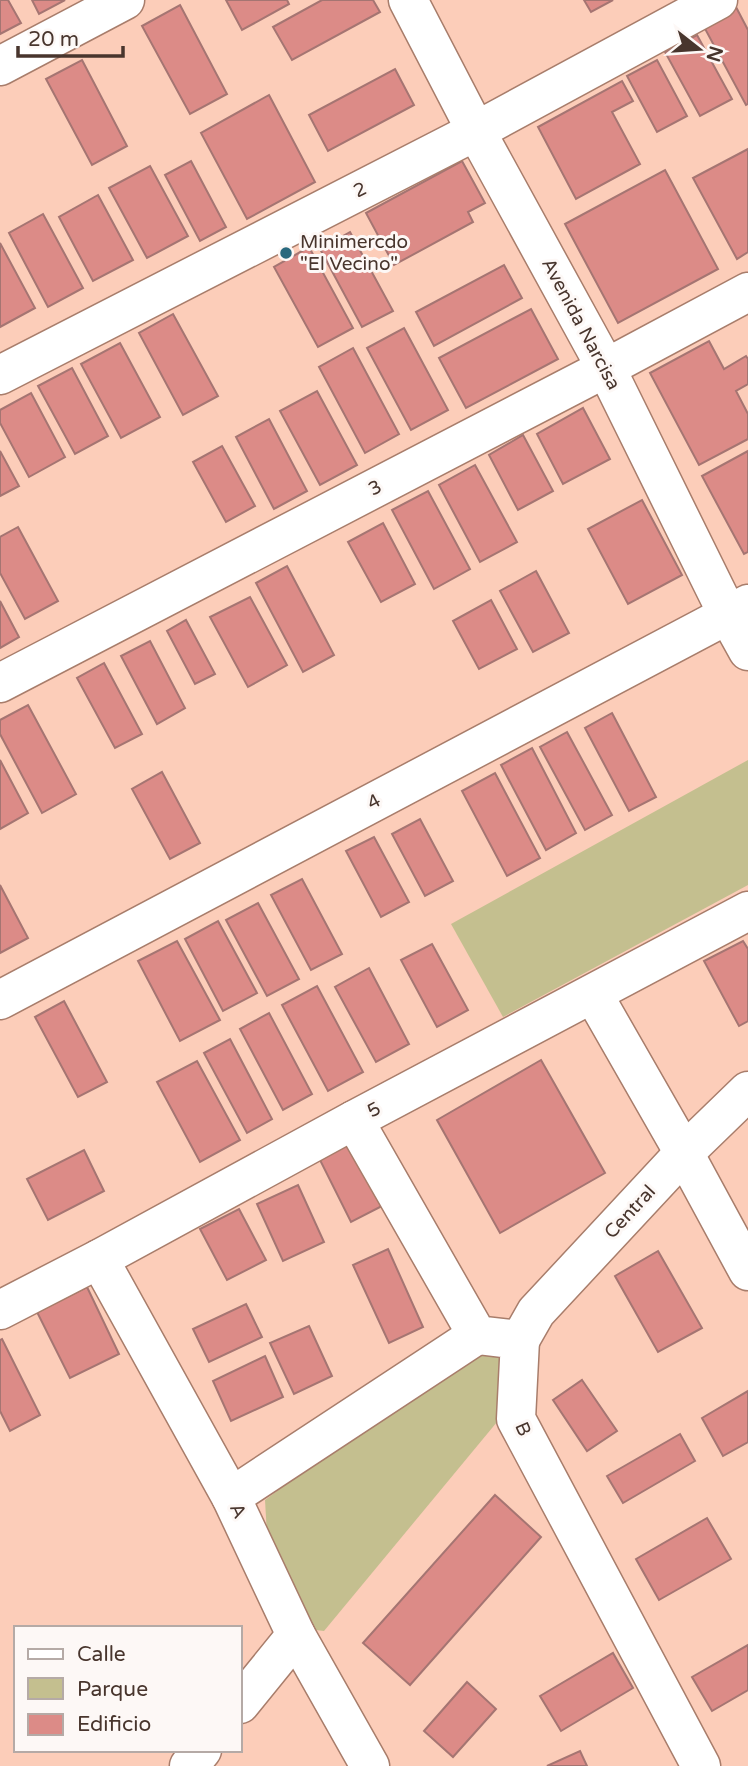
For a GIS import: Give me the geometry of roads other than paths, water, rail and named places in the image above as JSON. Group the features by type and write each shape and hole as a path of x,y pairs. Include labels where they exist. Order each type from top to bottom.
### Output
{"street":[{"path":"0,66 125,0"},
{"name":"Avenida Narcisa","path":"408,0 476,131 738,610 748,651"},
{"name":"2","path":"0,375 476,131 718,0"},
{"name":"3","path":"0,683 748,292"},
{"name":"4","path":"0,999 738,610"},
{"name":"5","path":"0,1310 748,911"},
{"path":"593,994 748,1271"},
{"name":"Central","path":"520,1340 536,1312 684,1153 748,1091"},
{"path":"354,1120 477,1335"},
{"name":"A","path":"99,1259 231,1497 296,1634 370,1766"},
{"path":"231,1497 477,1335 520,1340"},
{"name":"B","path":"520,1340 516,1419 701,1766"},
{"path":"242,1702 296,1634"},
{"path":"189,1766 200,1752"}],"place":[{"name":"Minimercdo \"El Vecino\"","path":"286,253"}]}
